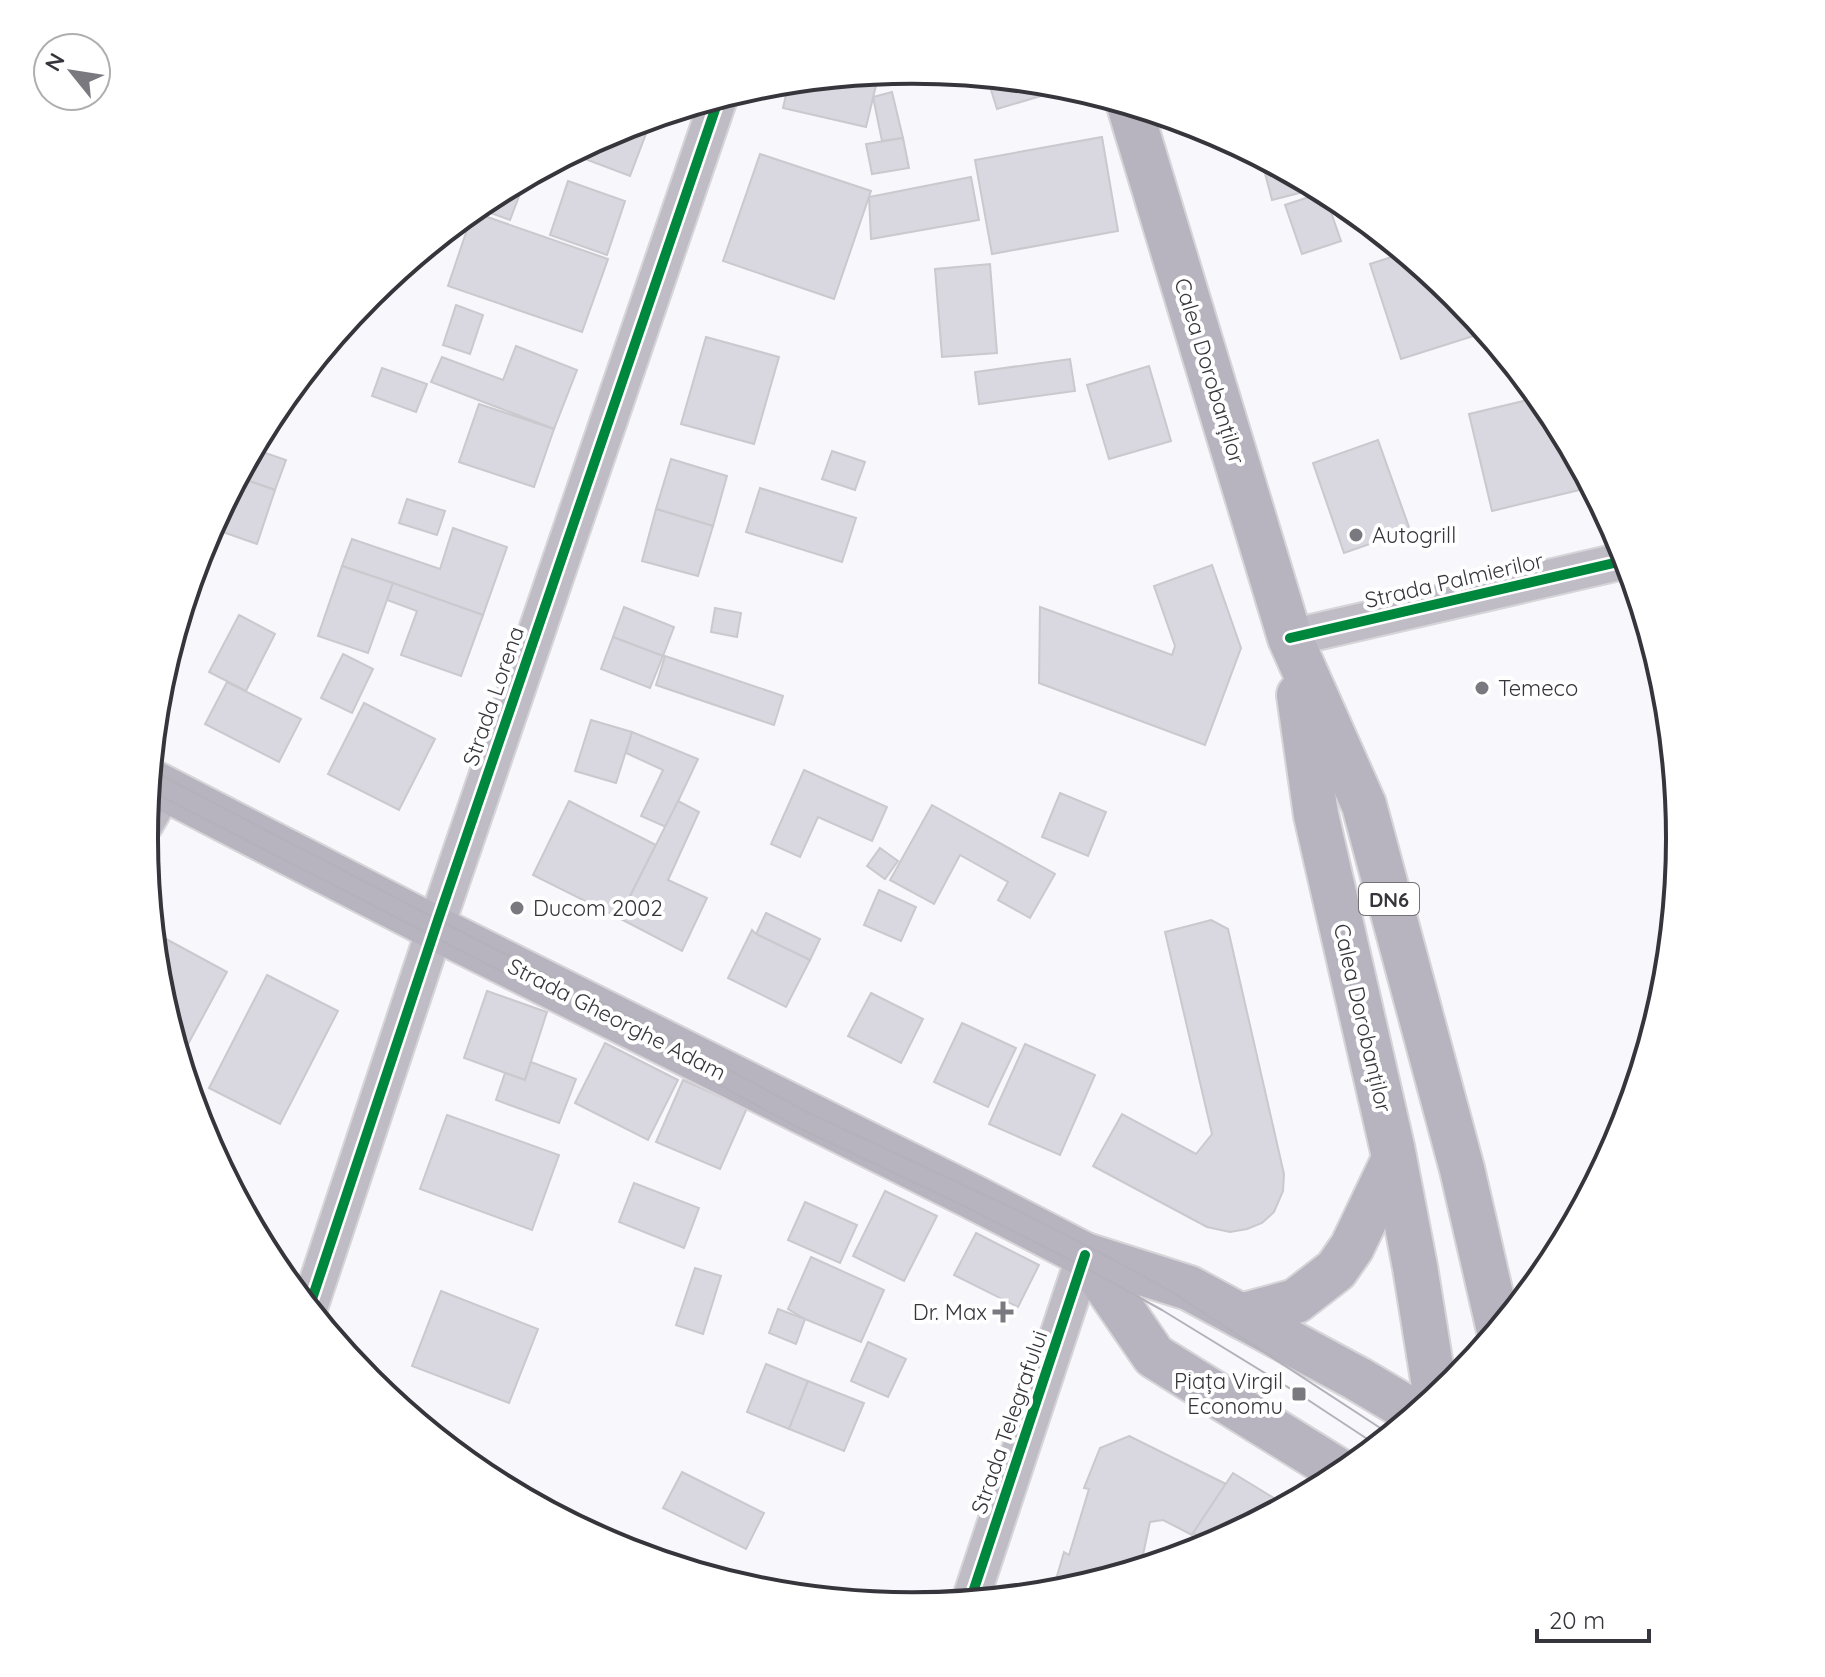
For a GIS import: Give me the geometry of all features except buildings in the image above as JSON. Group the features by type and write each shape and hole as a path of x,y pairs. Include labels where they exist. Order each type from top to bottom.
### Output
{"main road":[{"name":"Calea Dorobanților","path":"1133,117 1290,638 1364,805 1462,1169 1496,1317"},
{"name":"Calea Dorobanților","path":"1290,638 1316,815 1394,1159 1434,1384"},
{"name":"Strada Gheorghe Adam","path":"160,801 435,928 1085,1255 1189,1288 1407,1408"},
{"path":"1241,1316 1296,1301 1336,1270 1352,1247 1394,1159"},
{"name":"Strada Gheorghe Adam","path":"1085,1255 1154,1356 1332,1466"}],"street":[{"name":"Strada Lorena","path":"313,1296 435,928 715,111"},
{"name":"Strada Palmierilor","path":"1290,638 1615,563"},
{"name":"Strada Telegrafului","path":"974,1590 1085,1255"}],"tram line":[{"path":"161,775 669,1037 807,1112 1023,1213 1116,1261 1172,1292 1382,1429"},
{"path":"160,796 660,1053 799,1128 1082,1266 1162,1310 1368,1440"}],"cycle path":[{"path":"313,1296 715,111"},
{"path":"1290,638 1615,563"},
{"path":"974,1590 1085,1255"}],"place":[{"name":"Autogrill","path":"1356,535"},
{"name":"Temeco","path":"1482,688"},
{"name":"Ducom 2002","path":"517,908"},
{"name":"Dr. Max","path":"1003,1312"},
{"name":"Piața Virgil Economu","path":"1299,1394"}]}
